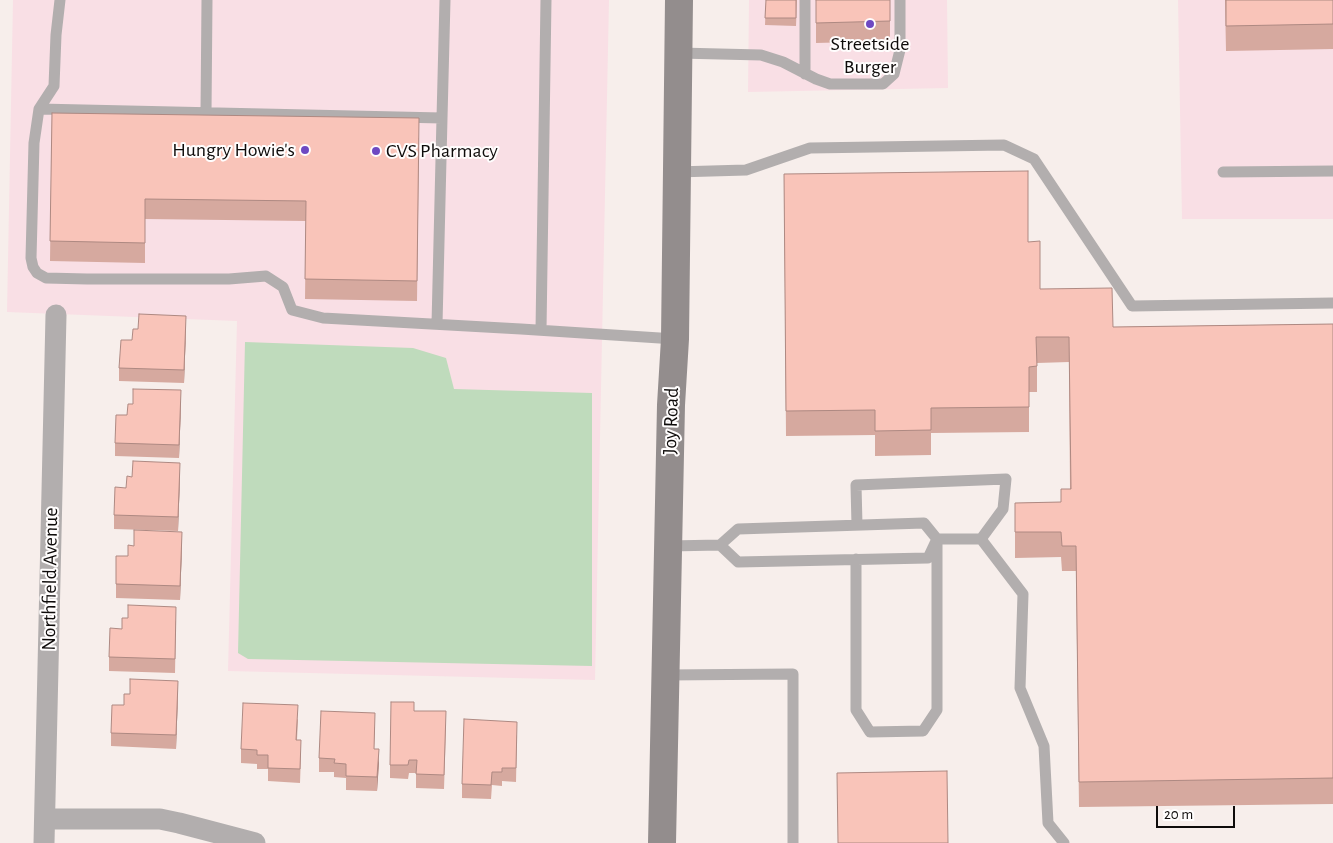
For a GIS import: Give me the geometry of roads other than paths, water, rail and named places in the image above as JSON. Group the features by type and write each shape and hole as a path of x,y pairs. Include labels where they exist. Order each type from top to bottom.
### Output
{"street":[{"name":"Joy Road","path":"662,843 671,405 675,339 679,0"},
{"name":"Northfield Avenue","path":"44,843 56,315"},
{"path":"45,819 160,819 179,822 254,843"}],"lane":[{"path":"60,0 56,35 54,86 39,109 34,143 31,258 37,273 46,278 228,279 266,276 283,288 292,310 323,318 675,339"},
{"path":"206,113 207,0"},
{"path":"437,324 445,0"},
{"path":"541,330 546,0"},
{"path":"805,74 806,0"},
{"path":"679,53 761,55 783,62 805,74 830,84 883,84 894,74 900,50 900,0"},
{"path":"39,109 442,118"},
{"path":"676,172 746,170 810,148 1004,145 1034,159 1132,306 1333,303"},
{"path":"1223,172 1333,171"},
{"path":"856,525 856,485 1006,479 1003,509 981,539"},
{"path":"669,546 720,545 738,529 924,522 937,539 937,710 924,732 870,732 856,710 856,559"},
{"path":"720,545 738,562 928,558 937,539"},
{"path":"937,539 981,539"},
{"path":"981,539 1022,594 1020,688 1044,746 1048,823 1064,843"},
{"path":"665,675 793,674 793,843"}],"place":[{"name":"Streetside Burger","path":"870,24"},
{"name":"Hungry Howie's","path":"305,150"},
{"name":"CVS Pharmacy","path":"376,151"}]}
